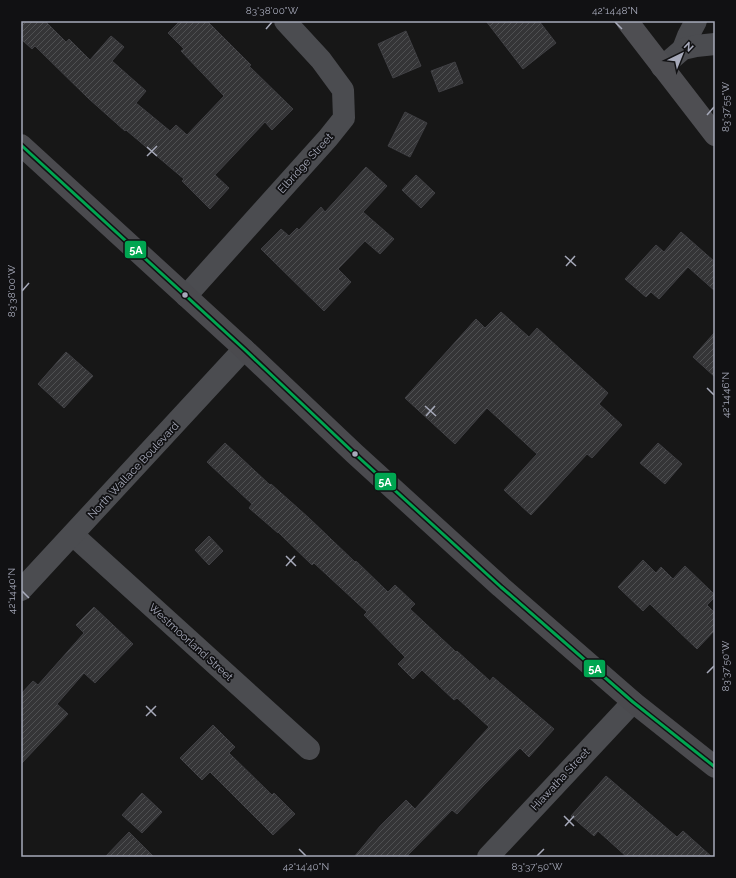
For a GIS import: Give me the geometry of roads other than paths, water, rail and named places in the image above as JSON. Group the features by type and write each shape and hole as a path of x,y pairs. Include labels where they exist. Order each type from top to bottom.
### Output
{"main road":[{"path":"627,21 715,135"},
{"path":"21,145 244,349 360,460 633,702 715,767"}],"street":[{"name":"Elbridge Street","path":"186,296 328,138 344,118 343,90 321,60 285,21"},
{"path":"683,49 696,21"},
{"path":"662,67 683,49 715,44"},
{"name":"North Wallace Boulevard","path":"23,583 72,535 244,349"},
{"name":"Westmoorland Street","path":"72,535 309,749"},
{"name":"Hiawatha Street","path":"488,857 633,702"}]}
